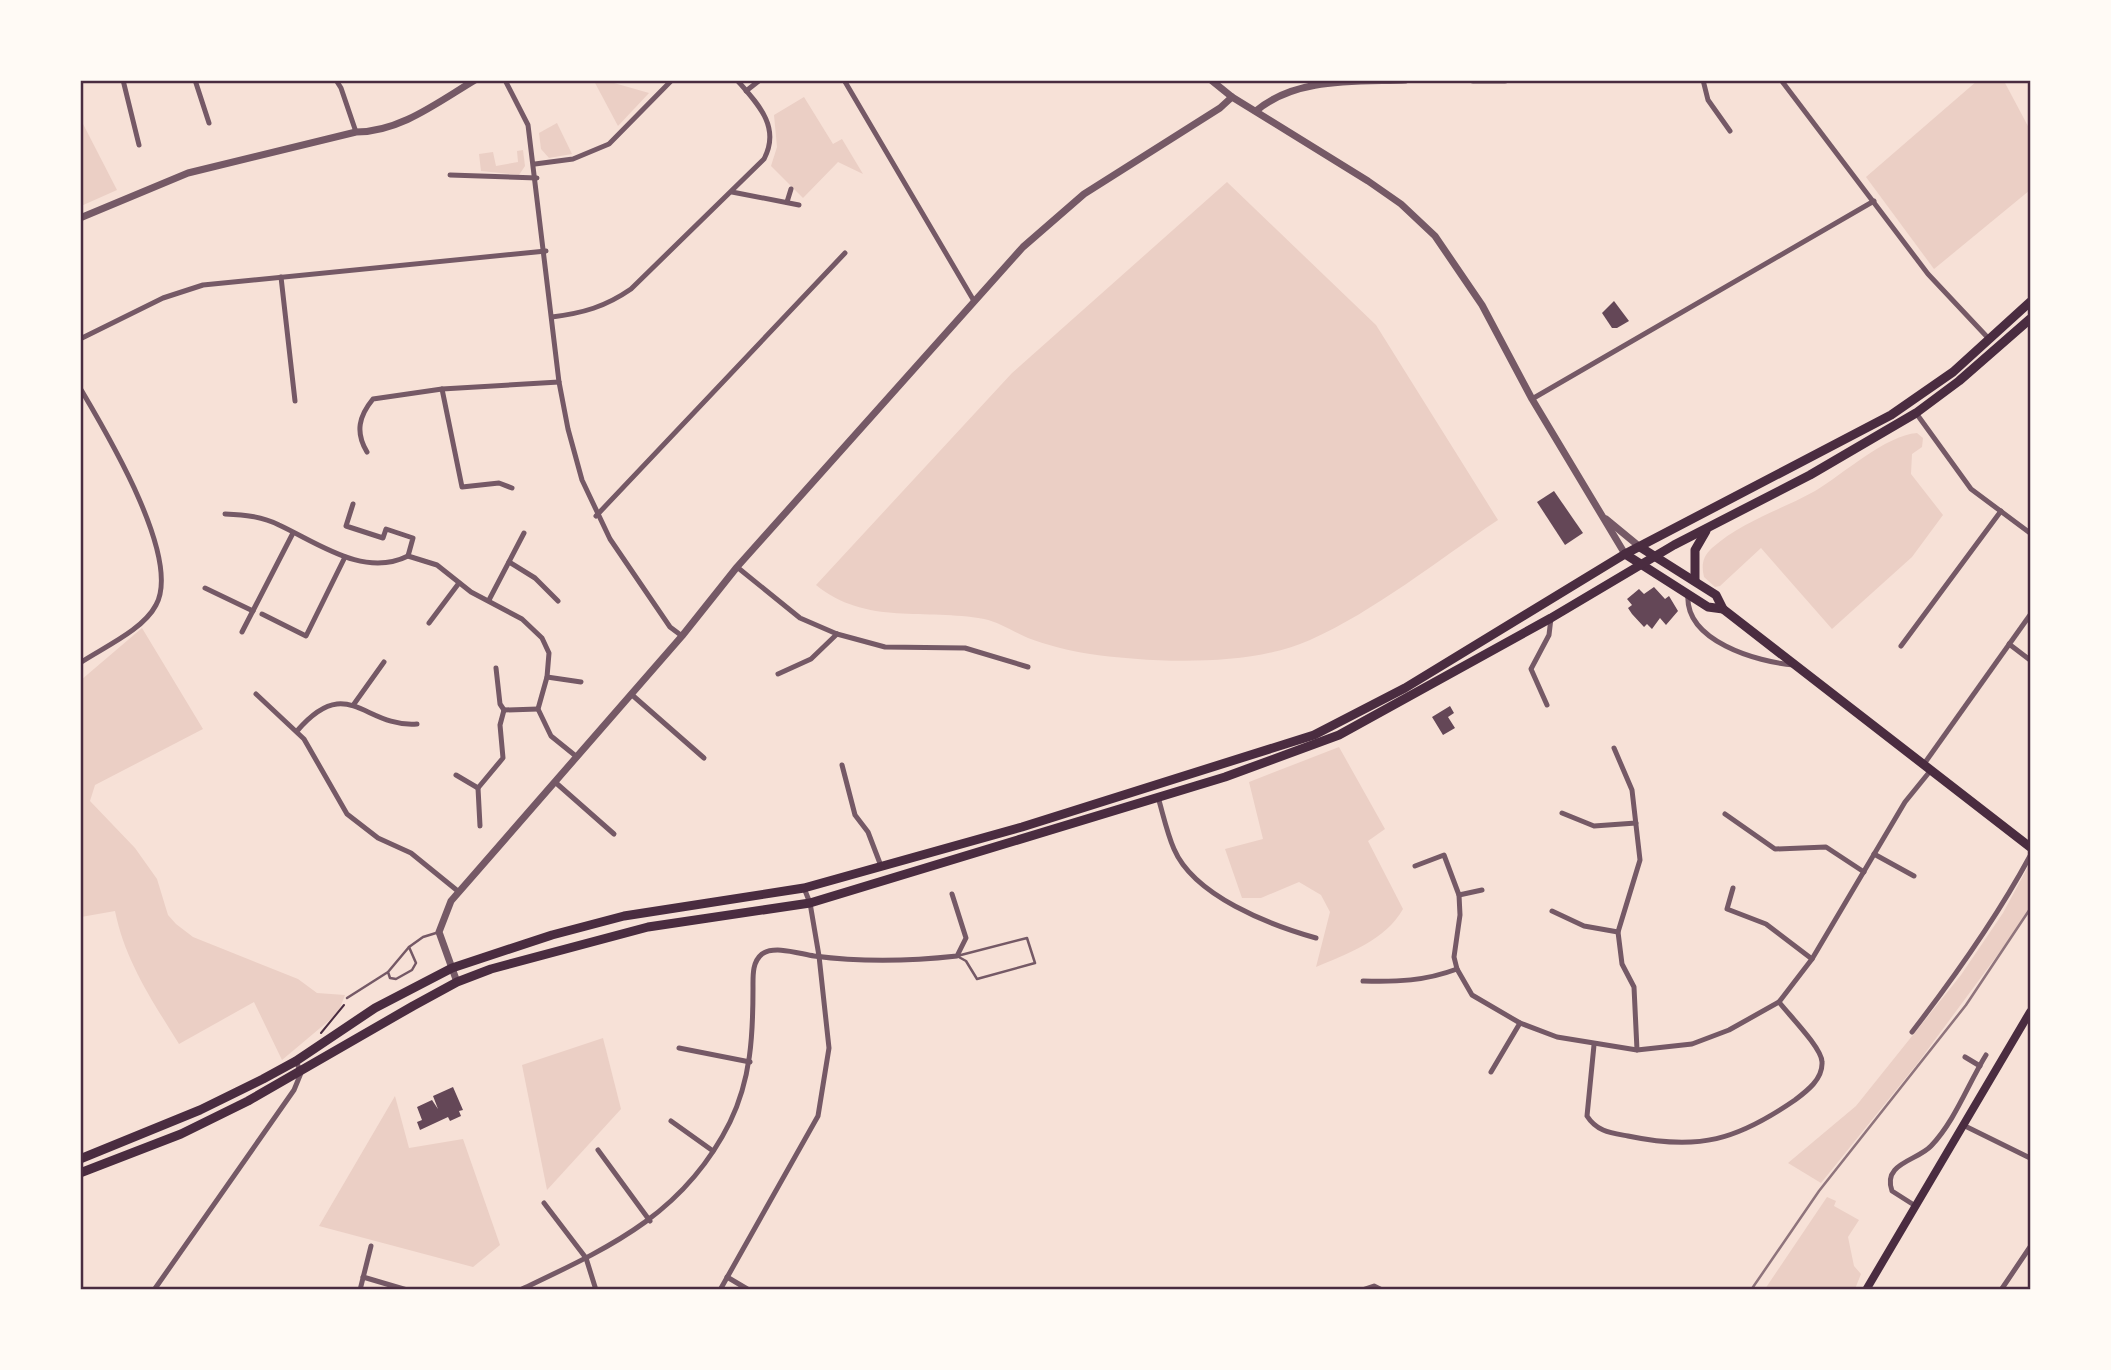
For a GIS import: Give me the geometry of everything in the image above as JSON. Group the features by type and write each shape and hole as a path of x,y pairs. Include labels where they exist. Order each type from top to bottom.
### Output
{"main road":[{"path":"80,1159 200,1110 296,1061 374,1008 452,968 552,935 624,916 804,888 1174,781 1314,735 1405,688 1625,554 1891,415 1953,372 2031,302"},
{"path":"80,1173 181,1134 301,1073 372,1028 457,982 491,969 648,927 810,903 1288,756 1357,727 1552,618 1641,563 1811,475 1916,412 1959,381 2031,319"},
{"path":"1695,581 1695,550 1712,524"},
{"path":"1640,547 1716,596 1723,609 2031,847"},
{"path":"1625,554 1708,607 1723,609"},
{"path":"1866,1290 1914,1205 1965,1126 2031,1012"}],"street":[{"path":"122,80 139,145"},
{"path":"195,80 209,123"},
{"path":"336,80 356,132"},
{"path":"80,218 188,173 356,132 377,132 410,119 475,80"},
{"path":"505,80 528,125 537,178 559,382 573,451 596,516 670,627 682,636"},
{"path":"535,164 573,159 609,144 672,80"},
{"path":"552,317 586,313 609,304 631,289 764,159 770,148 772,132 767,118 737,80"},
{"path":"746,91 760,80"},
{"path":"844,80 974,301"},
{"path":"1211,80 1231,97 1368,181 1401,204 1435,236 1482,306 1532,399 1625,554"},
{"path":"1255,111 1291,89 1406,80"},
{"path":"1473,80 1505,80"},
{"path":"1703,80 1708,100 1730,131"},
{"path":"1781,80 1928,274 1990,340"},
{"path":"457,982 439,932 445,910 682,636 737,567 1023,247 1084,194 1220,108 1231,97"},
{"path":"450,175 537,178"},
{"path":"787,202 791,189"},
{"path":"732,192 799,205"},
{"path":"1532,399 1874,201"},
{"path":"80,339 163,298 203,285 545,251"},
{"path":"596,516 845,253"},
{"path":"281,277 295,401"},
{"path":"367,452 361,442 359,424 363,412 373,399 442,389 559,382"},
{"path":"80,388 115,449 144,513 162,563 164,582 156,605 143,620 80,663"},
{"path":"442,389 462,486 499,483 512,488"},
{"path":"1916,412 1970,489 2031,533"},
{"path":"353,504 346,526 383,538 386,529 414,538 408,556"},
{"path":"1901,646 2001,511"},
{"path":"225,514 262,518 345,557 377,563 397,561 408,556 437,565 459,583 522,619 542,638 549,653 547,677 538,709 551,736 577,757"},
{"path":"1601,514 1640,547"},
{"path":"242,632 293,533"},
{"path":"489,600 524,533"},
{"path":"262,614 306,636 345,557"},
{"path":"509,562 534,578 558,601"},
{"path":"737,567 800,618 837,634 885,647 965,648 1028,667"},
{"path":"429,623 459,583"},
{"path":"205,588 253,611"},
{"path":"1688,594 1690,614 1712,638 1773,664 1796,666"},
{"path":"1416,866 1444,855 1459,895 1460,915 1454,957 1457,969 1472,995 1520,1023 1557,1038 1637,1050 1692,1044 1729,1030 1779,1002 1812,960 1927,767 2031,615"},
{"path":"1547,705 1531,669 1549,635 1552,618"},
{"path":"778,674 811,659 837,634"},
{"path":"2009,644 2031,660"},
{"path":"354,704 384,662"},
{"path":"480,826 478,788 503,758 500,725 504,710 500,704 496,668"},
{"path":"547,677 581,682"},
{"path":"256,694 297,731 347,814 378,838 411,853 459,892"},
{"path":"631,694 704,758"},
{"path":"297,731 312,714 329,705 354,704 385,719 417,724"},
{"path":"504,710 538,709"},
{"path":"1614,748 1632,790 1640,860 1618,932 1622,964 1634,987 1637,1050"},
{"path":"842,765 855,815 868,832 881,866"},
{"path":"456,775 478,788"},
{"path":"555,782 614,834"},
{"path":"1158,797 1174,850 1188,870 1213,891 1272,926 1316,937"},
{"path":"1562,813 1594,826 1636,823"},
{"path":"1725,814 1775,849 1826,847 1864,872"},
{"path":"1874,854 1914,876"},
{"path":"1912,1032 1959,972 1999,914 2031,856"},
{"path":"720,1290 818,1116 829,1048 819,956 810,903 804,888"},
{"path":"1733,888 1727,909 1766,924 1812,960"},
{"path":"1459,895 1482,890"},
{"path":"520,1290 586,1258 650,1221 676,1199 713,1151 730,1121 750,1062 754,1026 754,967 758,959 770,951 819,956 930,959 957,956 967,939 953,894"},
{"path":"1552,911 1584,926 1618,932"},
{"path":"1363,981 1402,982 1431,978 1457,969"},
{"path":"1594,1045 1587,1116 1600,1131 1680,1144 1715,1139 1757,1126 1807,1091 1821,1073 1820,1054 1779,1002"},
{"path":"1491,1072 1520,1023"},
{"path":"678,1048 750,1062"},
{"path":"1914,1205 1892,1191 1892,1175 1898,1166 1931,1147 1986,1055"},
{"path":"1965,1057 1980,1066"},
{"path":"153,1290 294,1090 301,1073 296,1061"},
{"path":"671,1121 713,1151"},
{"path":"1965,1126 2031,1158"},
{"path":"598,1150 650,1221"},
{"path":"544,1203 586,1258 596,1290"},
{"path":"360,1290 371,1246"},
{"path":"2001,1290 2031,1247"},
{"path":"363,1277 407,1290"},
{"path":"727,1277 749,1290"},
{"path":"1362,1290 1374,1286 1382,1290"}],"lane":[{"path":"347,998 388,972 409,947 423,937 439,932"},
{"path":"1027,938 1035,963 977,979 966,961 957,956 1027,938"},
{"path":"388,972 390,978 396,979 412,970 416,963 409,947"}],"path":[{"path":"314,1040 341,1012 347,998"}],"shaded area":[{"path":"594,81 607,81 649,93 618,126"},
{"path":"1977,81 2004,81 2030,130 2030,190 1934,269 1866,177"},
{"path":"804,97 833,144 842,139 863,174 838,162 803,198 771,166 777,147 774,115"},
{"path":"81,120 117,190 80,206"},
{"path":"557,123 572,154 549,158 541,149 539,133"},
{"path":"523,150 525,166 519,175 481,171 479,154 493,152 496,166 518,162 517,151"},
{"path":"1227,182 1376,325 1498,520 1382,600 1334,628 1286,649 1231,659 1172,661 1082,653 1035,641 984,619 876,611 855,606 835,598 816,585 1012,373"},
{"path":"1917,433 1923,438 1922,447 1912,454 1911,474 1943,515 1912,557 1832,629 1761,548 1720,586 1715,587 1704,577 1703,565 1709,551 1736,530 1815,491 1878,448 1905,435"},
{"path":"142,628 203,729 95,785 90,801 135,848 157,879 168,915 193,937 298,979 317,993 345,995 338,1013 282,1060 254,1002 179,1044 133,964 115,911 81,917 81,680"},
{"path":"1339,747 1385,829 1368,841 1403,909 1396,920 1376,938 1316,967 1330,912 1321,895 1299,882 1261,898 1242,898 1225,849 1263,839 1249,782"},
{"path":"2030,863 2030,911 1917,1064 1821,1183 1788,1163 1856,1106 1961,975 2003,913"},
{"path":"603,1038 621,1109 547,1190 522,1065"},
{"path":"395,1096 409,1148 463,1139 500,1245 473,1267 319,1226"},
{"path":"1827,1197 1836,1201 1834,1206 1859,1220 1848,1237 1854,1266 1861,1274 1855,1289 1765,1289"}],"building":[{"path":"1614,301 1629,321 1617,328 1612,328 1602,313"},
{"path":"1554,491 1583,533 1565,545 1537,502"},
{"path":"1654,587 1665,599 1669,596 1678,611 1666,625 1660,618 1652,629 1647,624 1644,627 1632,614 1628,608 1632,605 1627,599 1639,589 1644,594"},
{"path":"1450,706 1454,713 1448,717 1455,728 1443,735 1432,717"},
{"path":"453,1087 463,1110 459,1111 461,1116 450,1121 448,1117 420,1130 417,1122 422,1120 417,1107 432,1100 438,1109 433,1096"}],"railway":[{"path":"1751,1290 1819,1191 1966,1005 2030,909"}]}
